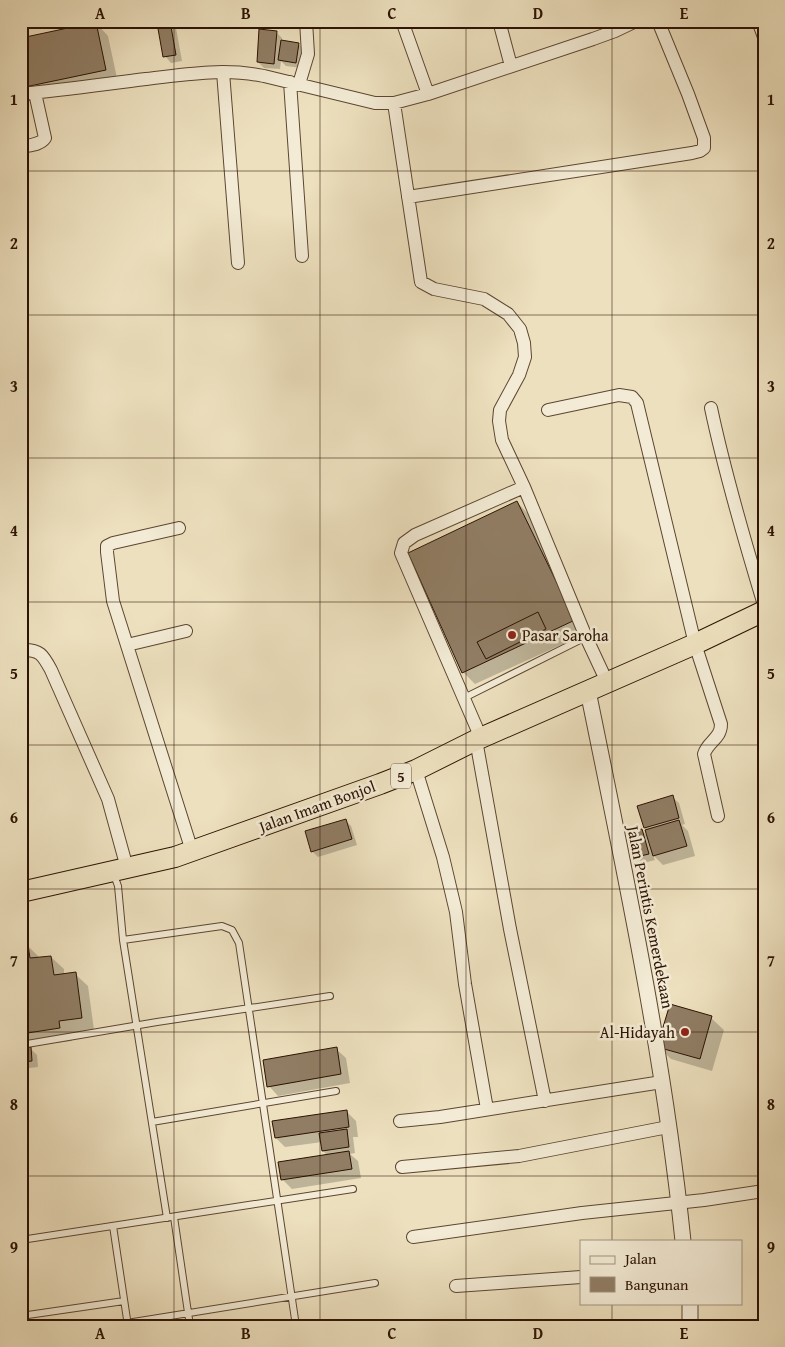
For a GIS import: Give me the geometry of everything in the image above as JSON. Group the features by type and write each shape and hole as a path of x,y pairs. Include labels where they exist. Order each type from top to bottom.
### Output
{"highway":[{"name":"Jalan Imam Bonjol","path":"21,892 175,857 416,770 478,739 695,644 764,611"}],"street":[{"path":"302,256 295,83 308,54 306,21"},
{"path":"402,21 428,94"},
{"path":"499,21 511,66"},
{"path":"21,94 196,73 246,72 375,103 394,103 428,94 511,66 613,26 636,21"},
{"path":"408,197 702,150 704,148 704,138 658,21"},
{"path":"758,21 764,37"},
{"path":"222,72 238,263"},
{"path":"21,147 37,144 45,138 35,93"},
{"path":"394,103 421,282 434,289 484,299 508,314 520,329 525,357 519,375 500,410 499,421 502,440 607,682"},
{"path":"548,410 619,395 626,395 634,399 640,414 695,644 721,724 719,736 707,746 704,754 718,816"},
{"path":"710,408 721,457 764,605"},
{"path":"524,487 415,535 404,543 401,553 405,566 464,698 478,739 510,929 545,1101"},
{"path":"179,528 113,543 107,546 107,552 113,601 192,851"},
{"path":"127,646 186,631"},
{"path":"21,650 32,649 43,656 51,670 108,799 120,869"},
{"name":"Jalan Perintis Kemerdekaan","path":"588,691 638,936 662,1082 683,1240"},
{"path":"416,770 443,857 456,912 465,984 487,1110"},
{"path":"400,1121 487,1110 662,1082"},
{"path":"402,1167 519,1156 668,1127"},
{"path":"413,1237 582,1213 679,1203 764,1190"},
{"path":"456,1286 580,1277"},
{"path":"690,1304 690,1326"}],"lane":[{"path":"464,698 586,637"},
{"path":"120,869 118,886 123,940 152,1122 190,1326"},
{"path":"123,940 222,926 232,930 239,943 296,1326"},
{"path":"21,1045 330,996"},
{"path":"152,1122 264,1105 336,1091"},
{"path":"21,1240 353,1189"},
{"path":"113,1226 128,1324 375,1283"},
{"path":"21,1316 124,1301"}],"building":[{"path":"170,21 176,55 163,57 157,23"},
{"path":"96,22 106,70 25,87 21,70 21,38"},
{"path":"259,29 277,31 274,64 257,62"},
{"path":"281,40 299,43 296,63 278,60"},
{"path":"517,501 575,620 462,673 408,553"},
{"name":"Pasar Saroha","path":"538,612 546,629 486,659 477,642"},
{"path":"673,795 679,818 644,828 637,806"},
{"path":"346,819 352,839 311,852 305,831"},
{"path":"679,820 687,846 653,856 645,830"},
{"path":"642,829 649,854 636,857 629,832"},
{"path":"28,945 30,958 51,956 54,975 76,972 82,1018 59,1021 60,1028 21,1034 21,946"},
{"name":"Al-Hidayah","path":"670,1004 712,1016 700,1059 657,1047"},
{"path":"31,1047 32,1061 21,1062 21,1048"},
{"path":"337,1047 341,1074 267,1087 263,1060"},
{"path":"347,1110 349,1127 275,1138 272,1121"},
{"path":"347,1129 349,1147 322,1151 319,1133"},
{"path":"349,1151 352,1169 281,1180 278,1162"}],"place":[{"name":"Pasar Saroha","path":"512,635"},
{"name":"Al-Hidayah","path":"685,1032"}]}
